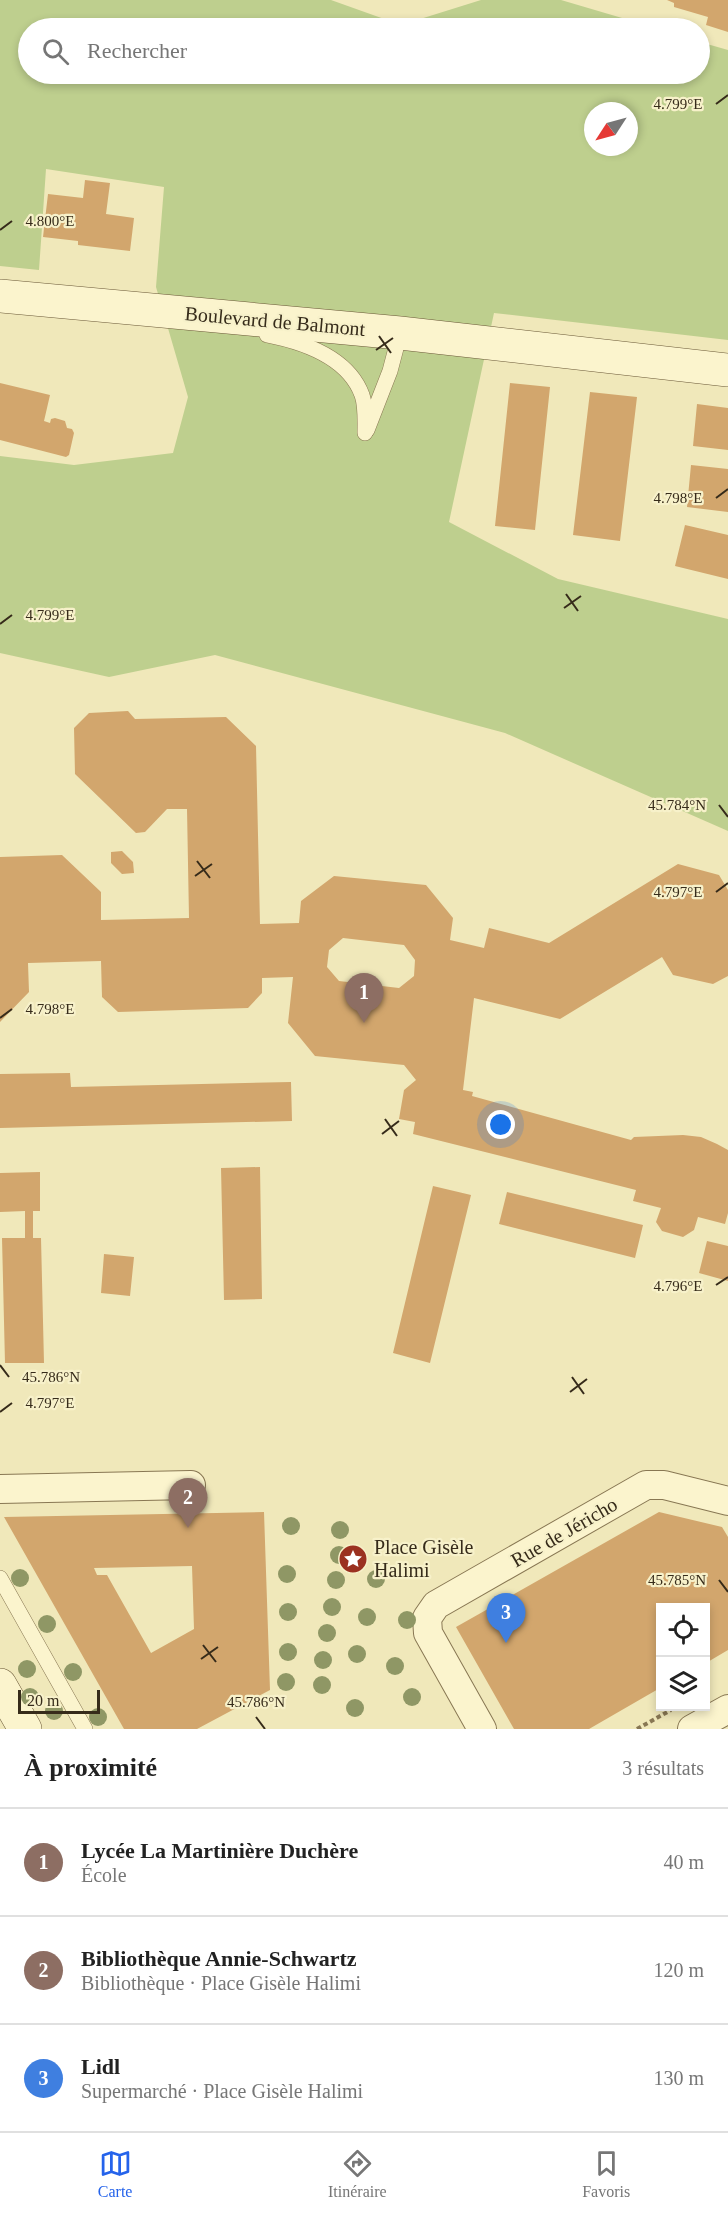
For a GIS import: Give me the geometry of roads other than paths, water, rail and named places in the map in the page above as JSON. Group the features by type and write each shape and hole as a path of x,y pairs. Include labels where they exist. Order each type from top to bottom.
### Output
{"street":[{"name":"Boulevard de Balmont","path":"0,296 400,333 728,370"},
{"path":"0,1489 191,1485"},
{"name":"Rue de Jéricho","path":"482,1729 428,1633 427,1618 436,1605 645,1485 664,1485 728,1501"},
{"path":"0,1685 25,1729"},
{"path":"692,1729 728,1709"}],"lane":[{"path":"125,308 282,338 323,352 349,375 363,396 365,433 390,371 400,333"},
{"path":"0,1578 85,1729"}],"place":[{"name":"Lycée La Martinière Duchère","path":"364,1023"},
{"name":"Bibliothèque Annie-Schwartz","path":"188,1528"},
{"name":"Place Gisèle Halimi","path":"353,1559"},
{"name":"Lidl","path":"506,1643"}]}
